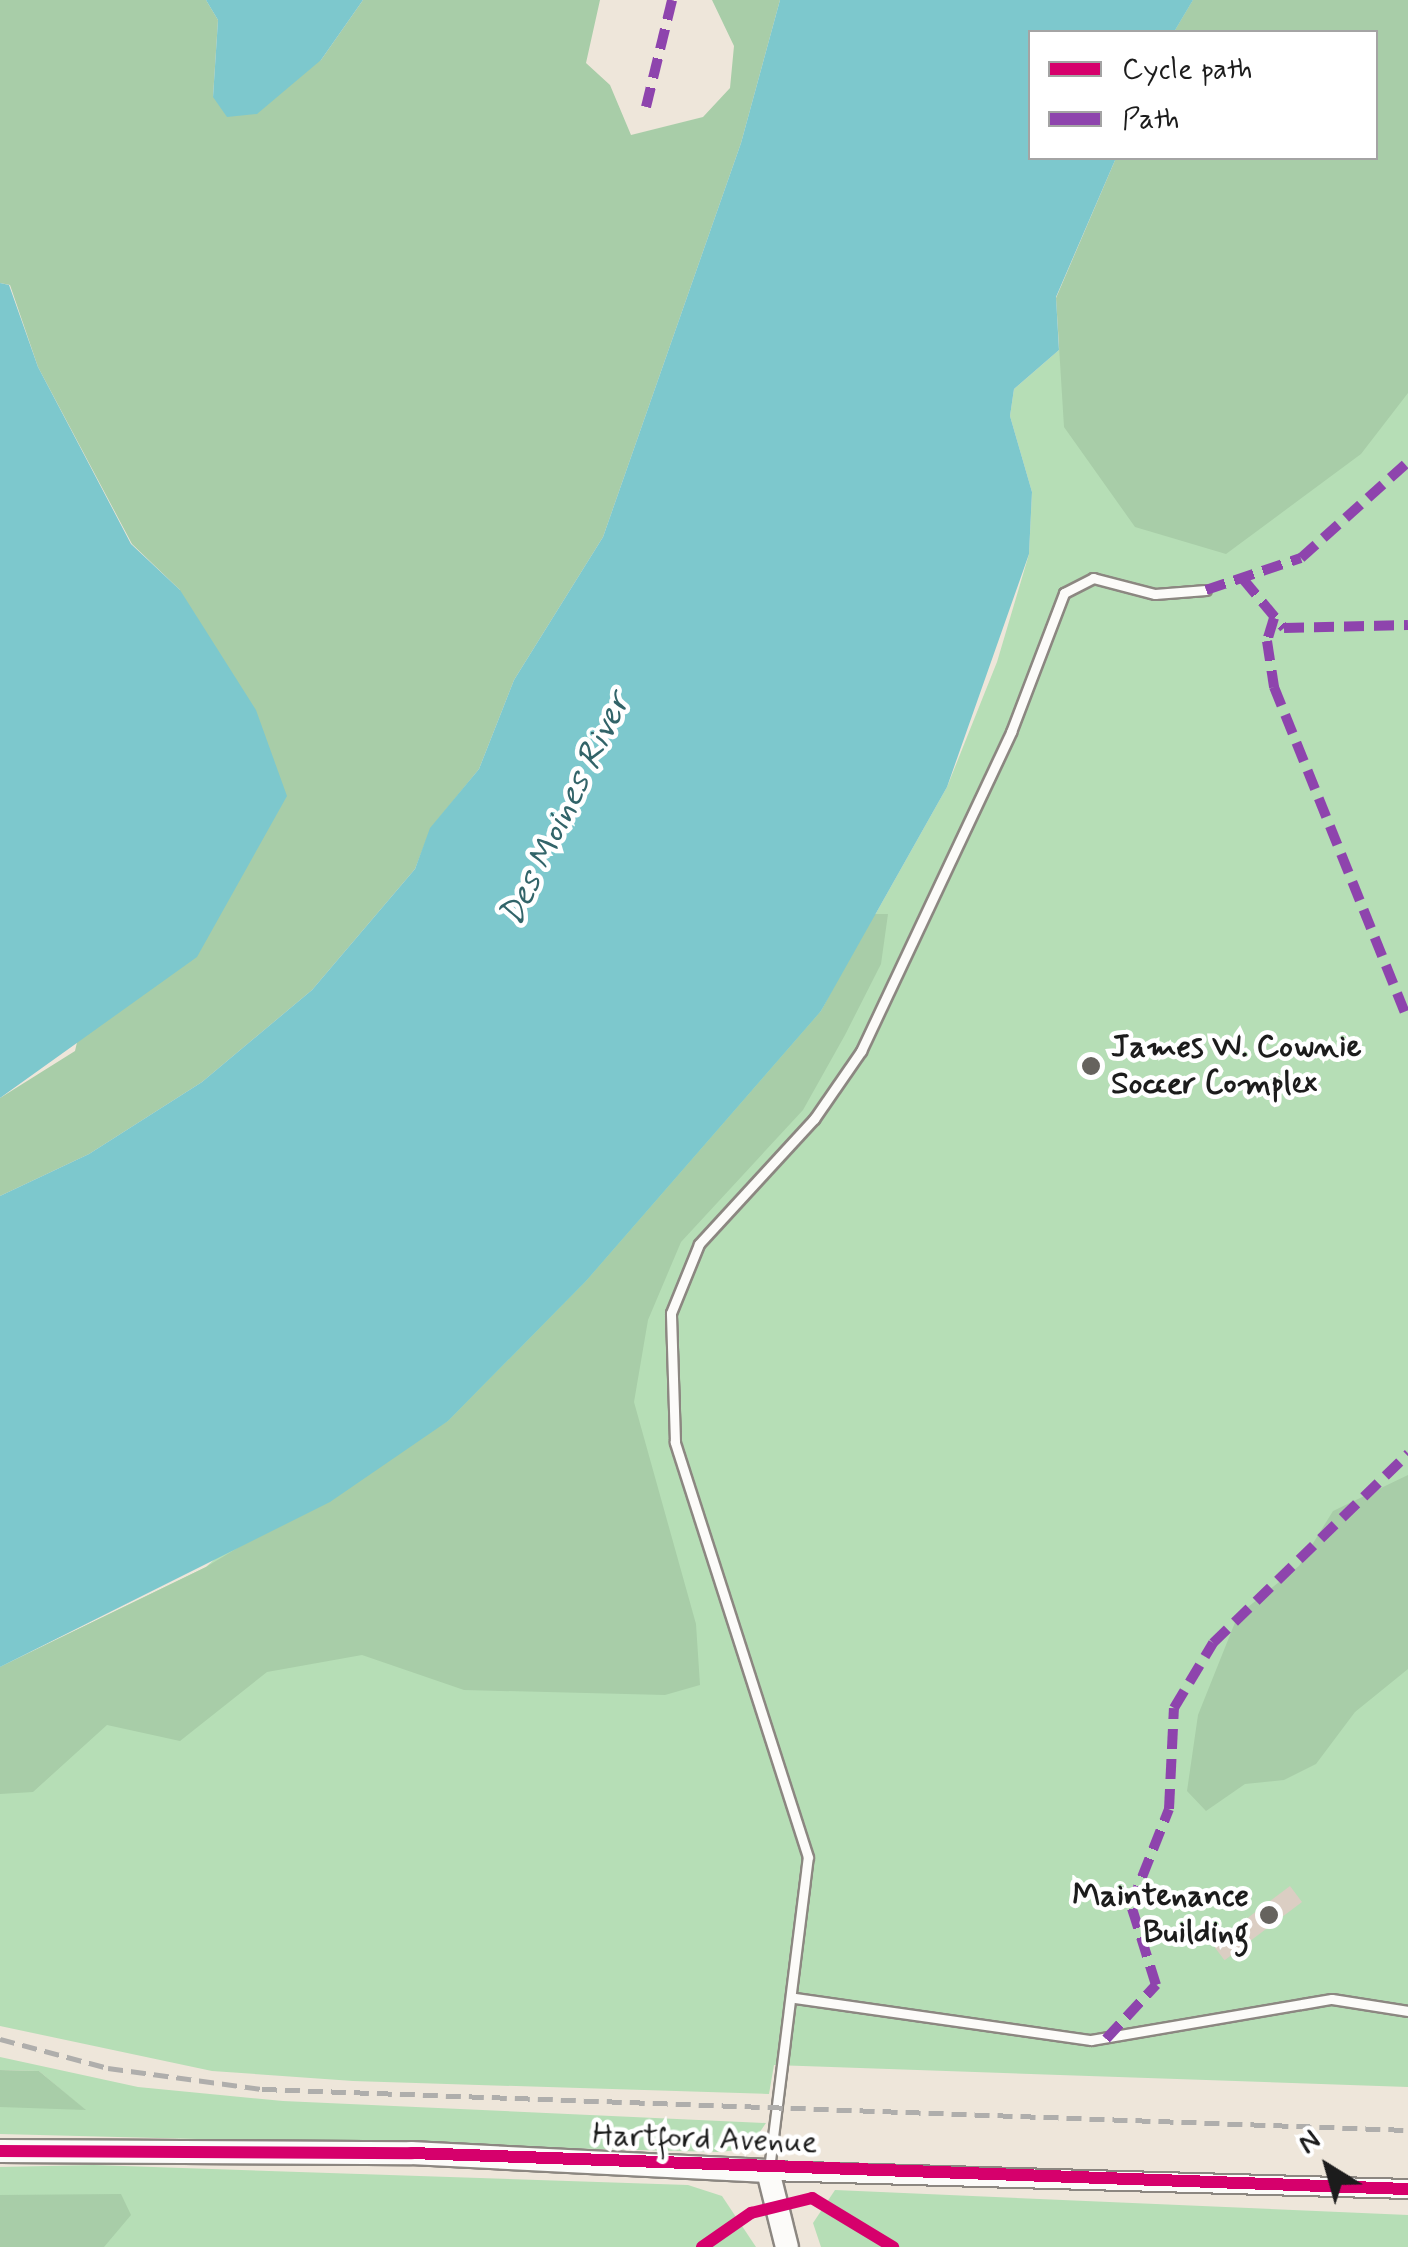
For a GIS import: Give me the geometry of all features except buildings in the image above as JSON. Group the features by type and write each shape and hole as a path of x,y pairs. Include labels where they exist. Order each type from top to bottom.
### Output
{"street":[{"name":"Hartford Avenue","path":"0,2151 411,2153 768,2172 1408,2189"},
{"path":"768,2172 787,2247"}],"lane":[{"path":"768,2172 794,1998 805,1830 674,1442 671,1314 699,1244 814,1119 861,1051 1011,732 1064,593 1093,578 1155,594 1206,590"},
{"path":"794,1998 1091,2040 1332,1998 1408,2011"}],"green space":[{"path":"0,0 206,0 218,20 213,97 321,60 363,0 600,0 586,63 610,85 631,135 703,117 730,88 734,46 712,0 780,0 741,143 603,537 514,680 479,769 431,828 415,869 312,990 202,1082 89,1154 0,1196 0,1098 75,1051 180,590 132,544 38,367 10,285 0,283"},
{"name":"James W. Cownie Soccer Complex","path":"1193,0 1408,0 1408,2087 774,2065 769,2094 353,2081 212,2071 0,2026 0,1667 206,1567 821,1011 947,787 997,662 1029,554 1032,492 1010,416 1014,389 1059,350 1115,160 1378,160 1378,30 1175,30"},
{"path":"1193,0 1408,0 1408,393 1361,454 1226,554 1135,527 1064,427 1056,298 1115,160 1378,160 1378,30 1175,30"},
{"path":"872,914 888,914 881,964 845,1035 803,1110 681,1242 648,1320 634,1402 696,1624 700,1685 665,1695 464,1690 362,1655 267,1672 180,1741 107,1725 33,1792 0,1794 0,1667 206,1567 448,1421 586,1281 821,1011"},
{"path":"1408,1475 1408,1669 1355,1712 1316,1764 1284,1780 1245,1784 1206,1811 1187,1791 1198,1715 1238,1615 1299,1566 1333,1511"},
{"path":"0,2057 138,2087 283,2101 766,2123 748,2149 719,2152 0,2134 0,2084 85,2110 39,2071 0,2070"},
{"path":"0,2070 39,2071 86,2110 0,2107"},
{"path":"94,2165 688,2185 722,2196 756,2247 0,2247 0,2167"},
{"path":"835,2190 1408,2215 1408,2247 821,2247 813,2223"},
{"path":"121,2194 131,2215 104,2247 0,2247 0,2195"}],"water":[{"path":"206,0 363,0 321,60 257,114 227,117 213,97 218,20"},
{"name":"Des Moines River","path":"780,0 1193,0 1175,30 1028,30 1028,160 1115,160 1056,297 1059,350 1014,389 1010,416 1032,492 1029,554 947,787 821,1011 586,1281 448,1421 330,1502 0,1667 0,1196 89,1154 202,1082 312,990 415,869 430,828 479,769 514,680 603,537 741,143"},
{"path":"0,283 9,285 38,367 131,544 180,590 256,710 287,796 197,957 0,1098"}],"railway":[{"path":"0,2039 108,2068 262,2089 1408,2130"}],"marked path":[{"path":"646,107 672,0"},
{"path":"1206,590 1301,558 1408,462"},
{"path":"1243,579 1284,628 1408,625"},
{"path":"1274,618 1267,641 1274,687 1408,1020"},
{"path":"1106,2039 1156,1985 1131,1905 1169,1809 1174,1708 1213,1643 1408,1454"}],"cycle path":[{"path":"0,2151 411,2153 1408,2189"},
{"path":"702,2247 751,2213 812,2198 893,2247"}],"place":[{"name":"James W. Cownie Soccer Complex","path":"1091,1066"},
{"name":"Maintenance Building","path":"1269,1915"}]}
